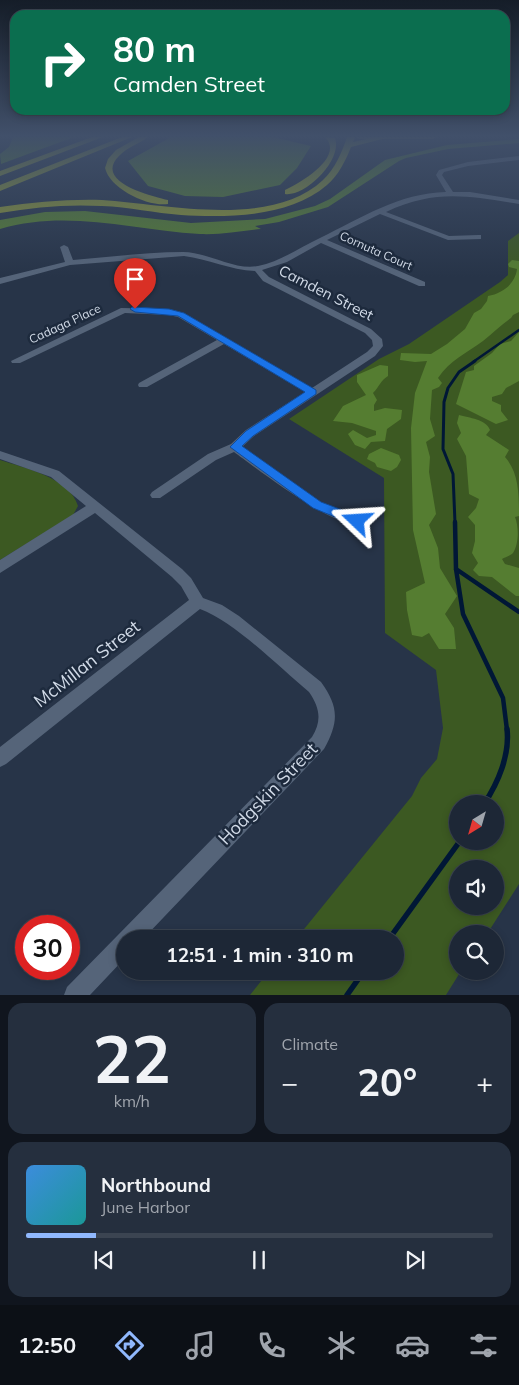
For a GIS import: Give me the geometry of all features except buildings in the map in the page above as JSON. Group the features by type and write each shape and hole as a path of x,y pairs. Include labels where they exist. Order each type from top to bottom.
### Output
{"highway":[{"path":"119,183 128,190 149,198 180,204 205,205 253,202 280,195 296,189 304,183"},
{"path":"0,210 38,205 90,202 195,213 223,213 266,207 300,197 324,183"}],"street":[{"path":"444,183 451,194"},
{"path":"0,280 70,263 184,254 203,256 233,266 258,270 284,260 378,211 406,200 427,195 451,194 484,195 519,202"},
{"path":"378,211 448,238 464,239 478,237"},
{"name":"Cornuta Court","path":"320,240 422,284"},
{"path":"64,247 70,263"},
{"name":"Camden Street","path":"156,495 212,458 236,447 250,433 371,354 378,346 377,339 368,331 266,279 258,270"},
{"name":"Cadaga Place","path":"16,361 118,312 129,309 169,312 181,315 312,392"},
{"path":"143,386 224,340"},
{"path":"236,447 317,505 357,521"},
{"path":"0,454 55,474 182,577 198,602"},
{"path":"0,568 96,506"},
{"name":"McMillan Street","path":"0,758 198,602"},
{"name":"Hodgskin Street","path":"138,930 318,743 326,728 328,716 326,706 315,687 234,620 216,609 198,602"},
{"path":"75,995 116,952"}],"green space":[{"path":"146,183 282,183 223,197 185,196 148,186"},
{"path":"352,183 364,183 328,207 279,222 255,226 261,229 200,234 100,222 50,221 25,223 0,229 0,220 45,212 85,211 191,223 265,219 315,206 330,199"},
{"path":"519,233 519,884 504,907 504,860 449,860 449,915 499,915 493,925 449,925 449,980 455,980 446,995 250,995 262,980 404,980 404,930 303,930 412,796 421,778 437,759 443,728 436,670 385,633 384,478 289,419 379,359 409,344 508,275 508,241"},
{"path":"512,260 519,261 519,312 448,366 438,378 442,383 439,387 432,390 430,419 435,436 426,442 430,457 429,472 436,514 429,525 438,548 440,568 457,596 445,614 454,628 456,649 439,649 429,633 422,637 412,635 407,610 406,592 425,583 413,530 411,428 415,393 427,361 400,360 401,353 431,354 465,329 474,313 481,309 487,301 488,296 499,293 514,279 517,269 509,267 508,264"},
{"path":"519,332 519,381 506,388 502,394 492,397 492,401 501,405 501,411 508,420 496,424 456,404 466,372 474,370 474,366 492,353 500,344 511,341"},
{"path":"380,365 388,366 388,376 373,393 377,400 374,405 374,411 385,408 402,410 401,419 387,429 385,441 371,442 365,449 355,445 348,434 353,430 367,438 376,435 376,431 352,423 333,421 343,406 366,395 357,382 357,375"},
{"path":"459,415 485,423 490,430 486,435 509,450 505,457 516,477 519,516 515,517 518,535 513,553 502,559 505,564 519,568 519,596 516,596 492,577 479,576 473,570 478,563 472,553 475,541 475,525 468,517 476,508 479,499 469,494 466,456 457,439 461,433 457,423"},
{"path":"381,448 399,455 401,460 397,467 391,471 377,467 375,463 367,459 369,454"},
{"path":"0,460 34,471 56,481 66,488 78,506 73,515 0,560"}],"waterway":[{"path":"473,362 519,330"},
{"path":"455,523 453,474 443,449 444,402 448,388 459,372 475,361"},
{"path":"455,522 456,569"},
{"path":"456,569 519,612"},
{"path":"456,569 463,614 503,698 507,730"},
{"path":"489,795 505,759 507,730"},
{"path":"396,930 453,850"},
{"path":"347,995 358,980"}],"route":[{"path":"135,309 181,315 312,392 250,433 236,447 317,505 357,521"}]}
